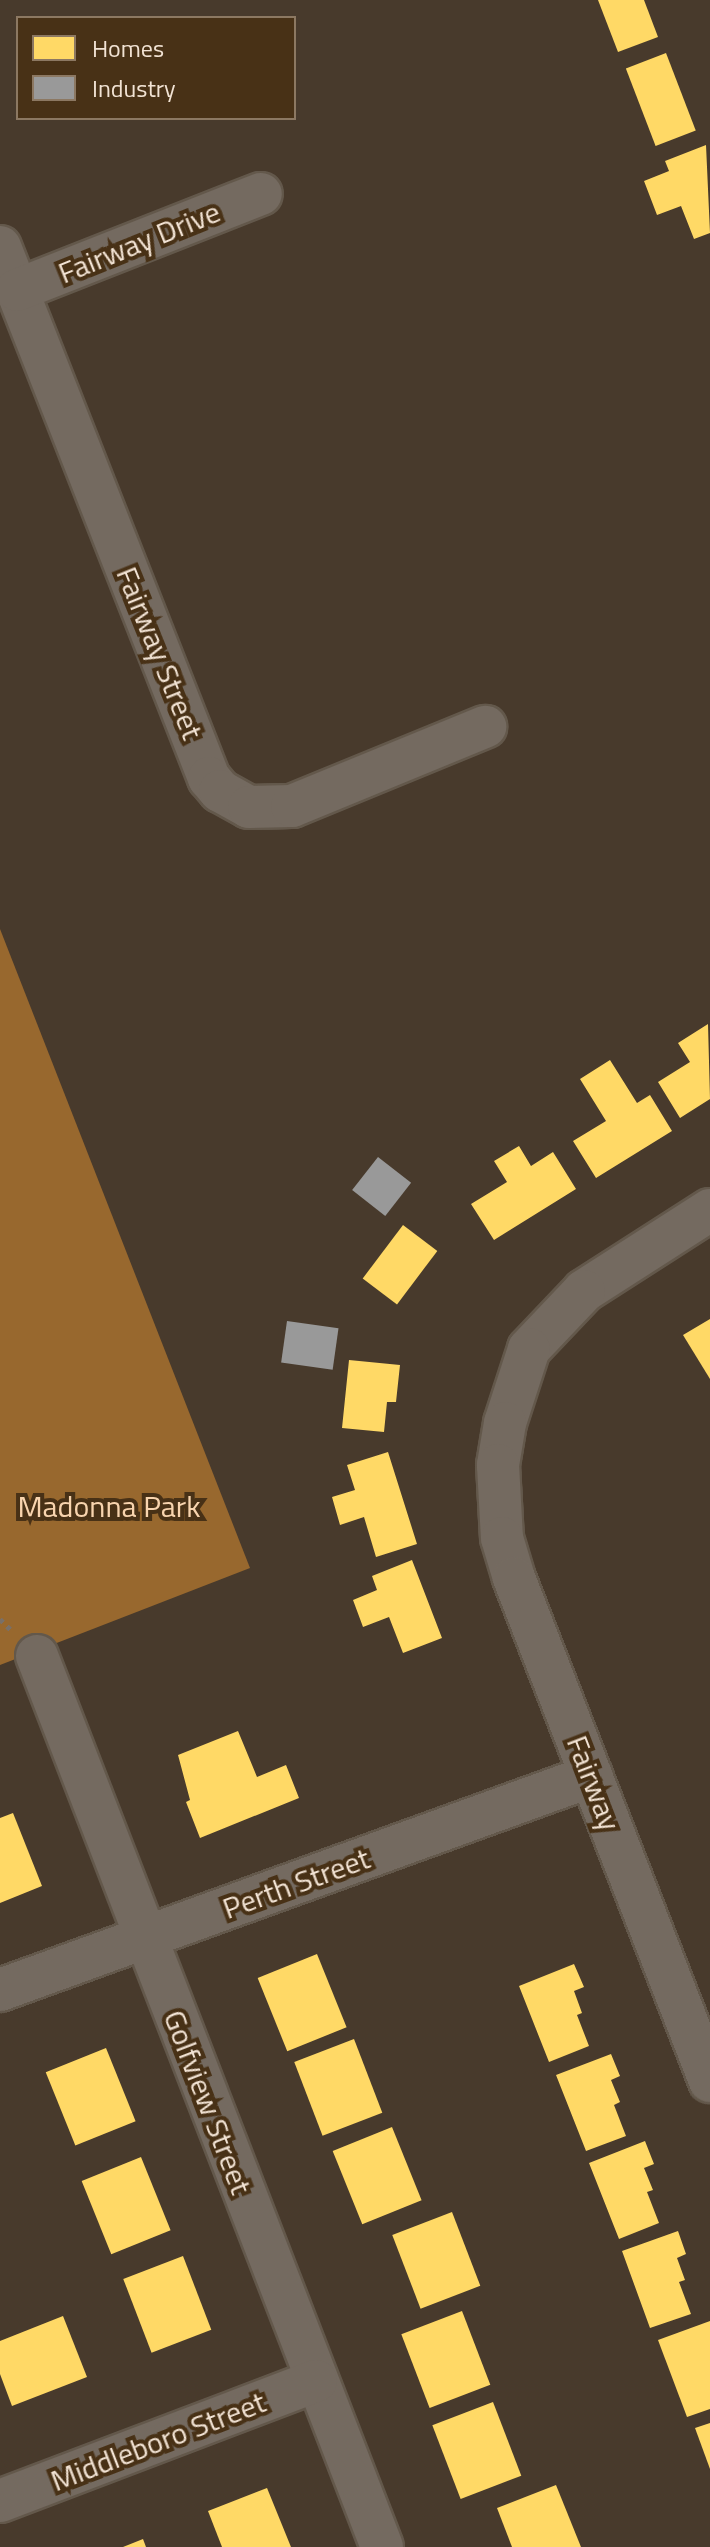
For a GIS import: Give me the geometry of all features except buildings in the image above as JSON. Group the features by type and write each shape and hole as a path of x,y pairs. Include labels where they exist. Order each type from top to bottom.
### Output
{"street":[{"name":"Fairway Drive","path":"17,290 261,194"},
{"name":"Fairway Street","path":"0,247 209,778 220,791 249,807 292,806 485,727"},
{"name":"Fairway","path":"710,1210 584,1291 529,1349 505,1423 498,1481 502,1538 514,1578 710,2081"},
{"name":"Golfview Street","path":"37,1656 144,1939 382,2547"},
{"name":"Perth Street","path":"0,1990 591,1776"},
{"name":"Middleboro Street","path":"0,2501 316,2381"}],"green space":[{"name":"Madonna Park","path":"0,929 250,1568 0,1665"}]}
